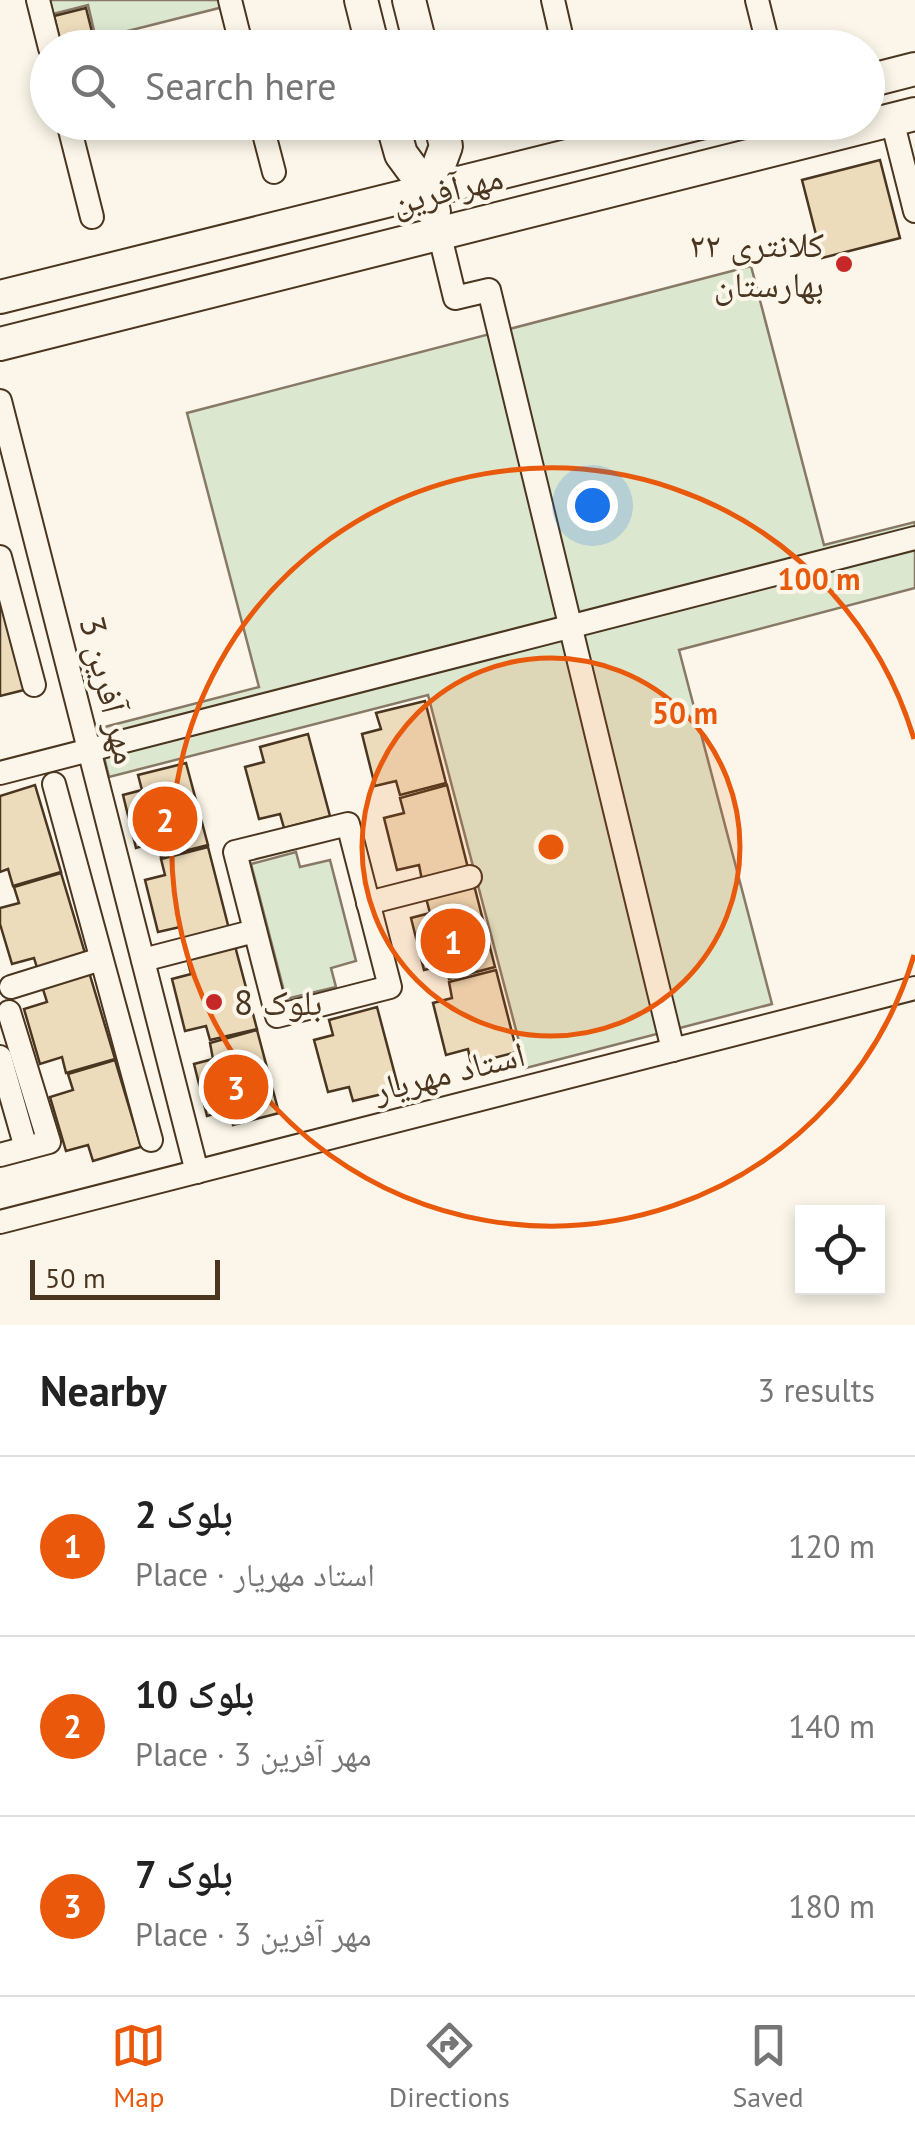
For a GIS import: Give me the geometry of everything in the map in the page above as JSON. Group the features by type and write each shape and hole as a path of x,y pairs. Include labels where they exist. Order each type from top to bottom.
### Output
{"main road":[{"path":"361,0 368,30"},
{"path":"409,0 416,30"},
{"path":"885,77 915,69"},
{"path":"396,140 400,154 429,192 439,232"},
{"path":"429,192 446,146 444,140"},
{"name":"مهرآفرین","path":"0,297 633,140"},
{"name":"مهرآفرین","path":"0,344 810,140"}],"street":[{"path":"38,0 46,30"},
{"path":"230,0 238,30"},
{"path":"553,0 560,30"},
{"path":"758,0 765,30"},
{"path":"903,117 915,211"},
{"path":"73,140 92,217"},
{"path":"266,140 274,172"},
{"path":"439,232 455,298 489,290 673,1050"},
{"name":"مهر آفرین 3","path":"0,401 197,1172"},
{"path":"0,773 915,538"},
{"path":"0,557 34,685"},
{"path":"54,784 151,1140"},
{"path":"348,824 368,903 390,987 277,1016 235,852 348,824"},
{"path":"368,903 470,877"},
{"path":"143,960 256,932"},
{"path":"38,1145 4,1019 12,1000 5,978 101,959"},
{"name":"استاد مهریار","path":"0,1222 915,988"},
{"path":"0,1058 38,1145"},
{"path":"0,1156 38,1145"}],"green space":[{"path":"50,0 225,0 227,6 132,30 94,30 88,5 53,14"},
{"path":"751,266 824,545 915,522 915,588 679,650 772,1004 526,1068 428,695 109,777 97,729 259,687 187,413"},
{"path":"296,852 300,867 330,860 356,961 331,968 336,987 286,999 251,864"}],"building":[{"path":"86,8 92,30 58,30 54,16"},
{"path":"880,160 900,238 822,258 802,180"},
{"path":"0,594 24,690 0,696"},
{"path":"425,701 446,783 400,795 396,781 375,786 362,734 381,729 376,713"},
{"path":"308,734 330,816 284,828 280,814 259,819 245,767 264,762 260,747"},
{"path":"186,763 208,845 161,857 157,842 136,848 123,795 142,790 138,775"},
{"path":"35,785 61,872 13,886 8,869 0,872 0,796"},
{"path":"447,785 468,868 422,880 419,865 397,870 384,818 404,813 400,798"},
{"path":"208,847 229,929 183,941 180,927 158,932 145,880 165,875 161,859"},
{"path":"61,873 87,960 39,974 34,958 12,964 0,924 0,908 19,903 14,887"},
{"path":"474,885 495,967 449,979 445,965 424,970 411,918 430,913 426,898"},
{"name":"بلوک 8","path":"235,946 257,1029 210,1040 206,1026 185,1031 172,979 191,974 187,959"},
{"path":"496,970 517,1052 471,1064 468,1049 446,1055 433,1003 452,998 449,982"},
{"path":"89,972 115,1059 66,1073 62,1057 40,1064 24,1009 47,1002 42,986"},
{"path":"377,1007 399,1090 353,1101 349,1087 328,1092 314,1040 333,1035 329,1020"},
{"path":"257,1030 279,1113 233,1125 229,1110 207,1116 194,1064 213,1059 210,1043"},
{"path":"115,1060 141,1147 93,1161 88,1145 66,1151 50,1097 73,1090 68,1074"}],"place":[{"name":"کلانتری ۲۲ بهارستان","path":"844,264"},
{"name":"بلوک 10","path":"165,819"},
{"name":"بلوک 2","path":"453,941"},
{"name":"بلوک 8","path":"214,1002"},
{"name":"بلوک 7","path":"236,1087"}]}
